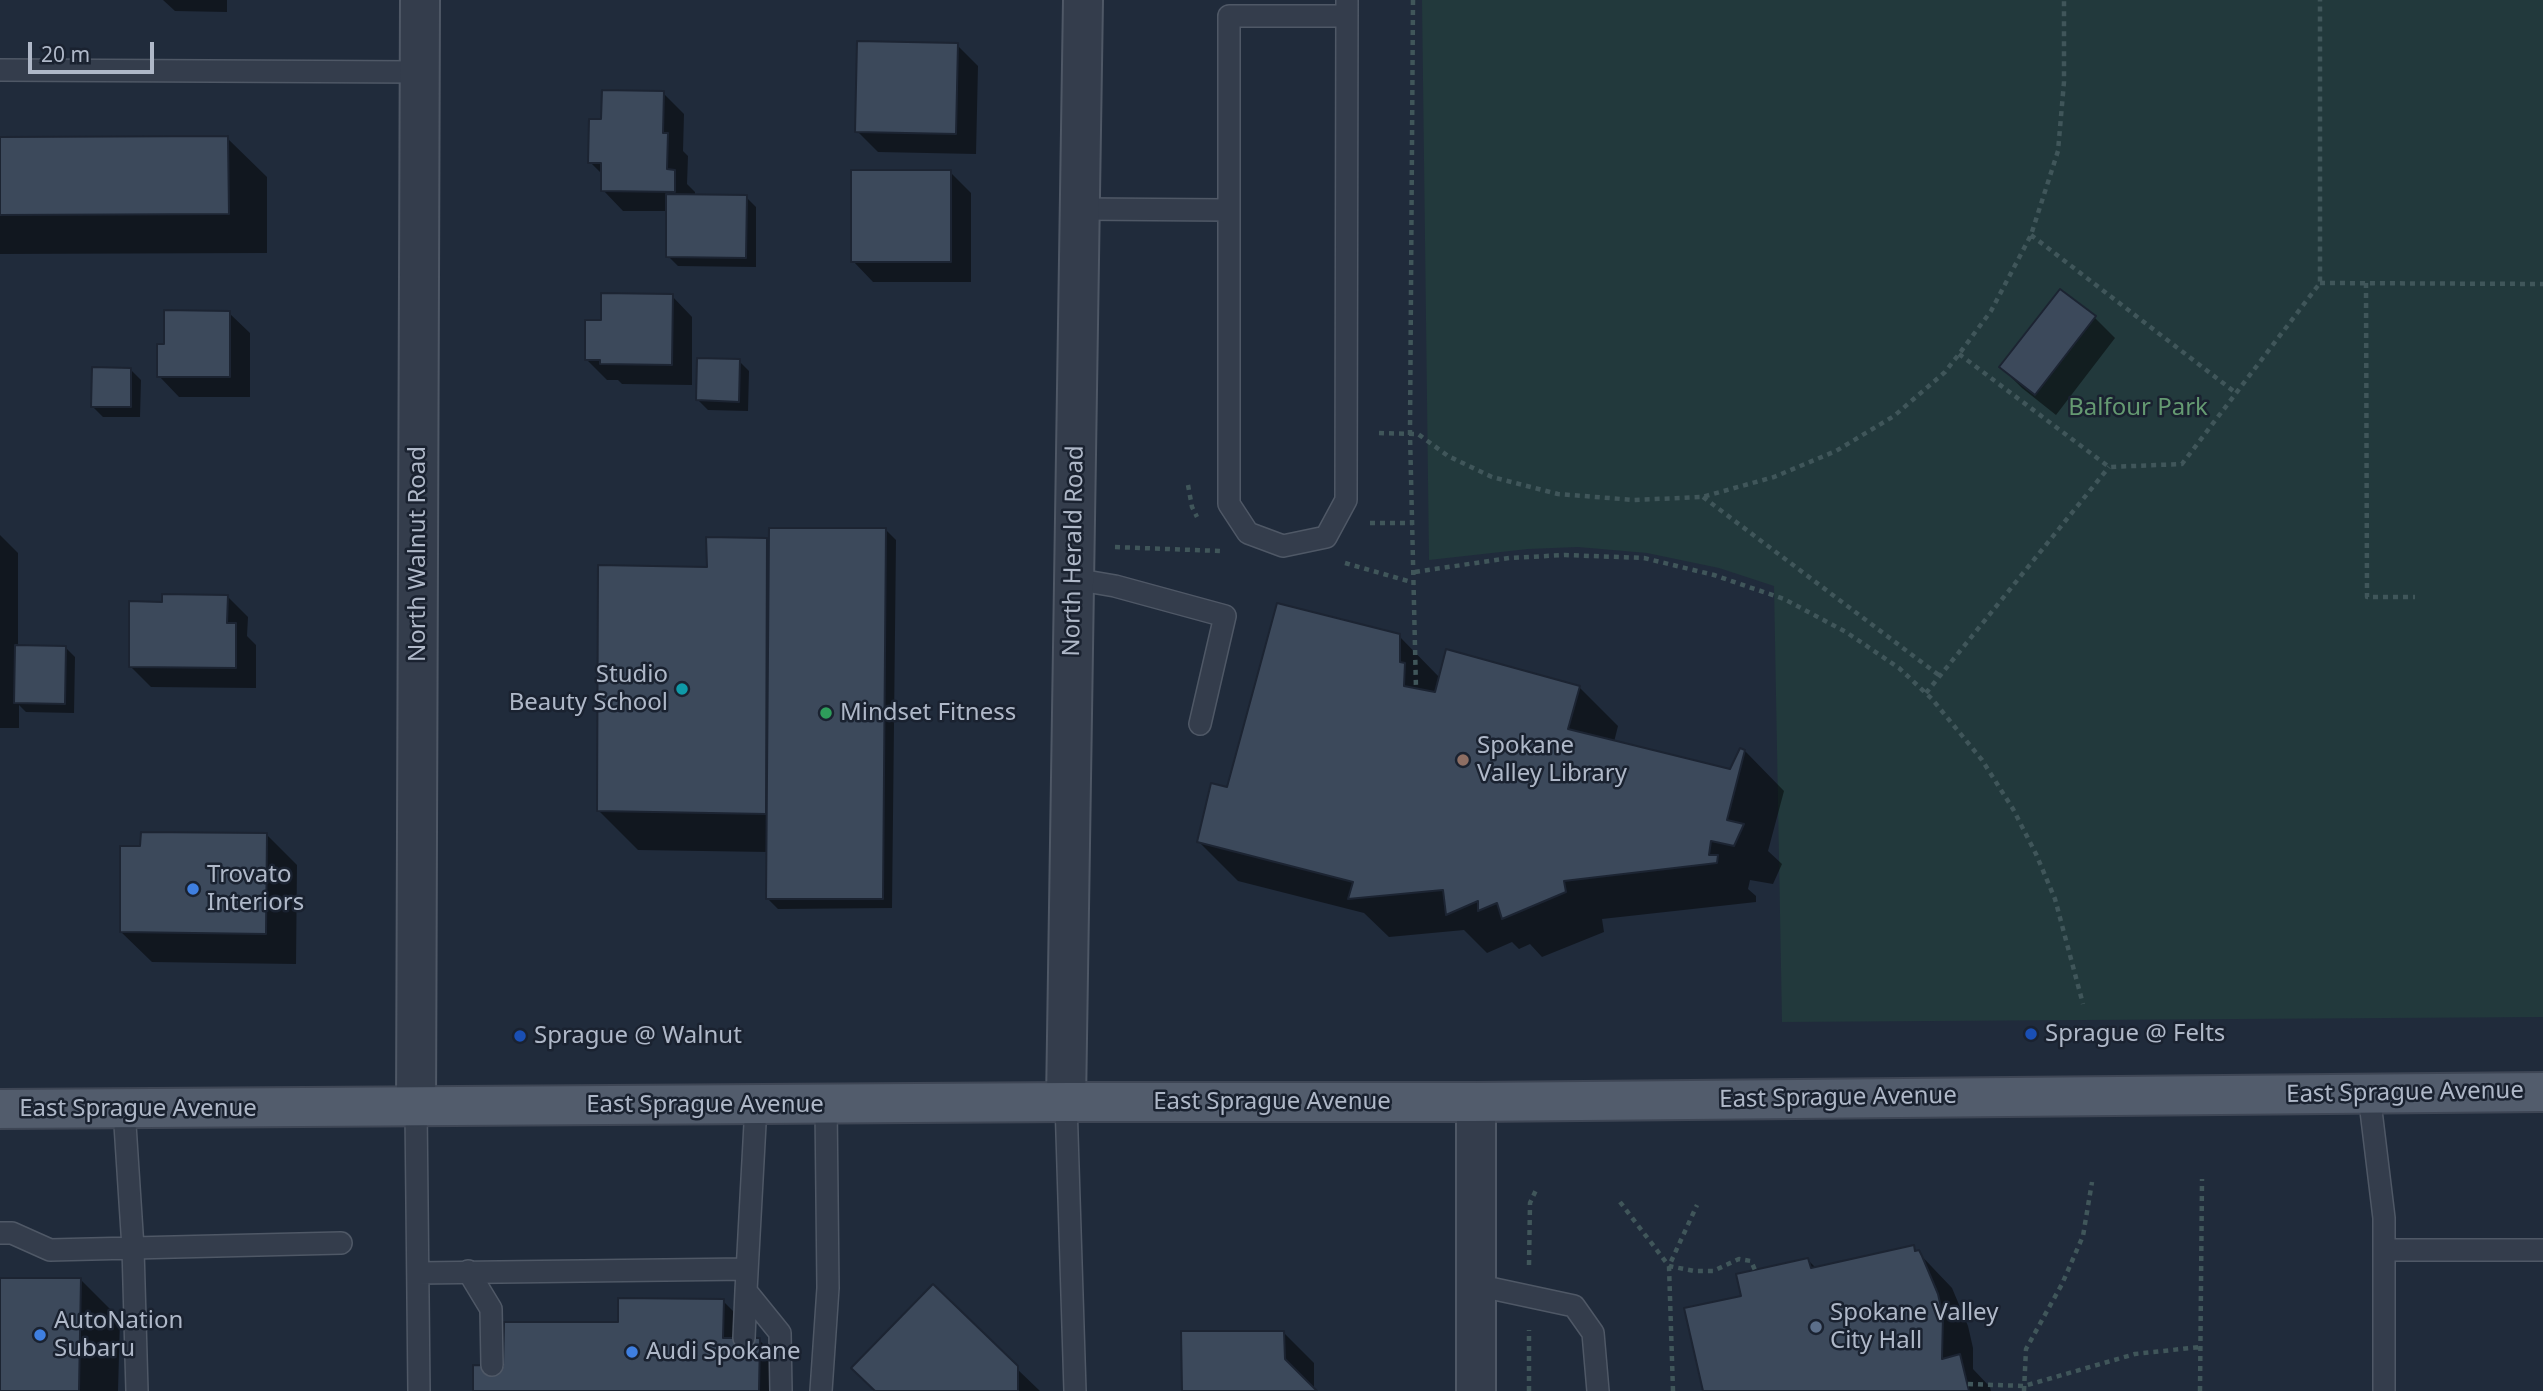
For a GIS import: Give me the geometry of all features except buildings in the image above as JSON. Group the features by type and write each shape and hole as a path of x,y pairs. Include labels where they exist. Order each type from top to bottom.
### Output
{"main road":[{"name":"East Sprague Avenue","path":"0,1109 1476,1102 2543,1092"}],"street":[{"name":"North Walnut Road","path":"416,1108 420,0"},
{"name":"North Herald Road","path":"1066,1102 1083,0"},
{"path":"1476,1102 1476,1391"}],"lane":[{"path":"1347,8 1346,500 1326,537 1283,546 1248,533 1229,505 1229,16 1347,8"},
{"path":"0,70 420,72"},
{"path":"1080,209 1229,209"},
{"path":"1074,579 1115,586 1226,616 1199,724"},
{"path":"2369,1094 2384,1218 2384,1391"},
{"path":"1066,1102 1075,1391"},
{"path":"821,1391 828,1288 827,1104"},
{"path":"744,1338 756,1105"},
{"path":"416,1108 419,1391"},
{"path":"124,1109 133,1248 136,1391"},
{"path":"6,1233 50,1250 341,1242"},
{"path":"2384,1250 2543,1250"},
{"path":"418,1273 747,1269"},
{"path":"468,1271 491,1309 492,1365"},
{"path":"1476,1285 1574,1306 1593,1333 1598,1391"},
{"path":"746,1292 780,1333 781,1391"}],"path":[{"path":"1413,0 1410,434 1416,689"},
{"path":"1346,432 1418,434 1448,456 1492,477 1558,494 1634,500 1702,497 1774,477 1836,451 1894,416 1945,372 1991,311 2031,235 2058,151 2064,82 2064,0"},
{"path":"1959,354 2109,467 2182,464 2320,283 2320,0"},
{"path":"2031,235 2236,393"},
{"path":"2320,283 2543,284"},
{"path":"2366,283 2367,597 2416,597"},
{"path":"1926,693 2109,467"},
{"path":"1702,497 1940,676"},
{"path":"1362,523 1413,523"},
{"path":"1326,537 1328,558 1415,583"},
{"path":"1115,547 1222,551"},
{"path":"1415,572 1509,558 1564,555 1644,558 1714,575 1784,599 1846,632 1899,668 1926,693 1982,760 2013,808 2055,899 2083,1003"},
{"path":"2200,1391 2202,1179"},
{"path":"2024,1388 2026,1349 2062,1284 2082,1236 2092,1182"},
{"path":"1620,1202 1669,1266 1694,1271 1713,1270 1739,1259 1751,1261 1755,1270"},
{"path":"1673,1391 1669,1266 1697,1205"},
{"path":"2024,1388 2135,1354 2200,1347"},
{"path":"1968,1384 2024,1388 2032,1391"}],"green space":[{"name":"Balfour Park","path":"1422,0 2543,0 2543,1017 1782,1022 1774,586 1719,568 1647,553 1578,547 1528,549 1429,560"}],"place":[{"name":"Studio Beauty School","path":"682,689"},
{"name":"Mindset Fitness","path":"826,713"},
{"name":"Spokane Valley Library","path":"1463,760"},
{"name":"Trovato Interiors","path":"193,889"},
{"name":"Sprague @ Felts","path":"2031,1034"},
{"name":"Sprague @ Walnut","path":"520,1036"},
{"name":"Spokane Valley City Hall","path":"1816,1327"},
{"name":"AutoNation Subaru","path":"40,1335"},
{"name":"Audi Spokane","path":"632,1352"}]}
